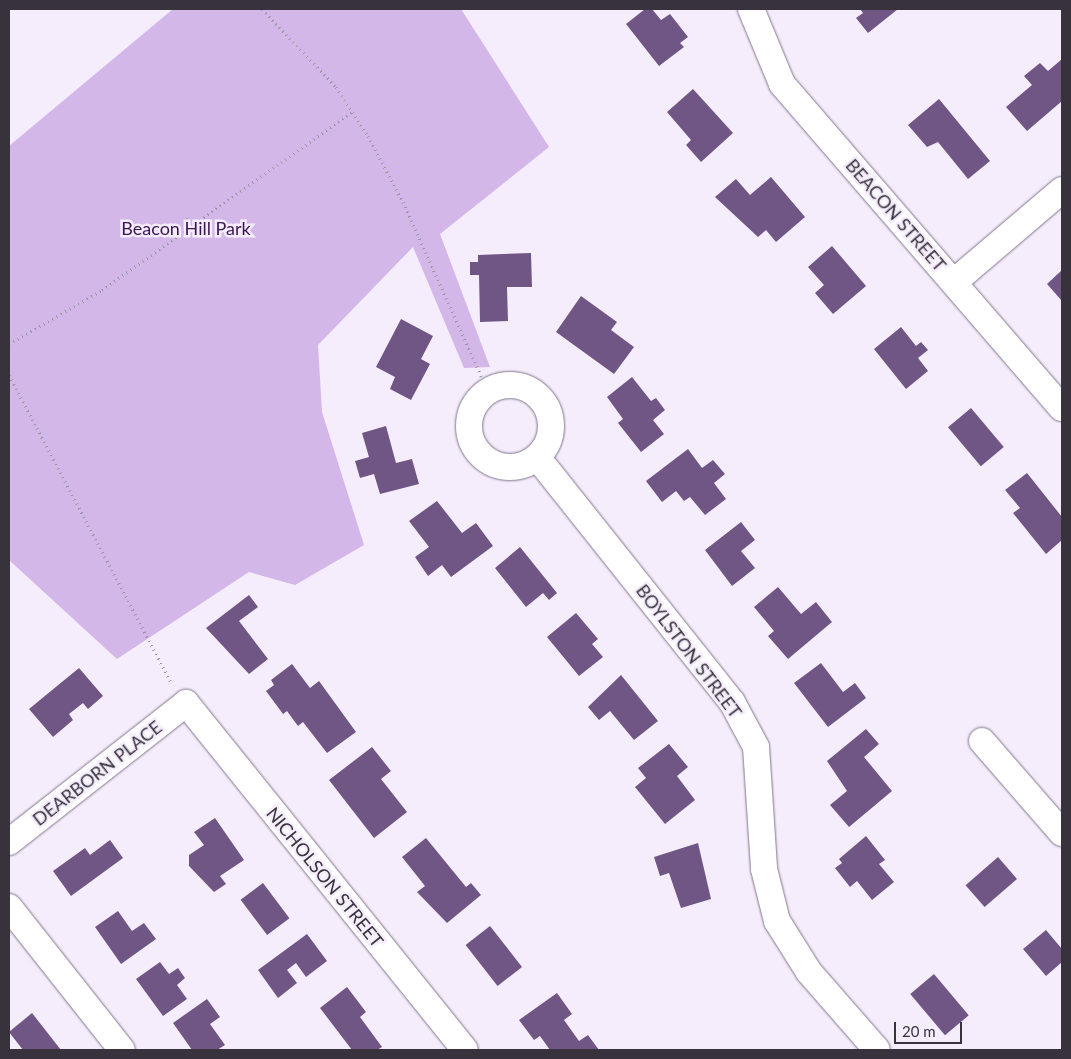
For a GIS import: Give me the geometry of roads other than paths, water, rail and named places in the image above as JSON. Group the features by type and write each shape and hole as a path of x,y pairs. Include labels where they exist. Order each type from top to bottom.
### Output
{"street":[{"name":"BEACON STREET","path":"751,9 782,84 1062,408"},
{"path":"954,282 1062,190"},
{"path":"511,384 534,392 543,401 549,412 550,436 537,457 526,464 499,465 478,450 470,419 488,391 511,384"},
{"name":"BOYLSTON STREET","path":"537,457 732,702 756,747 764,869 777,921 809,972 877,1050"},
{"name":"DEARBORN PLACE","path":"9,842 186,703"},
{"name":"NICHOLSON STREET","path":"186,703 464,1050"},
{"path":"982,741 1062,833"},
{"path":"9,908 122,1050"}],"park label":[{"name":"Beacon Hill Park","path":"186,228"}]}
